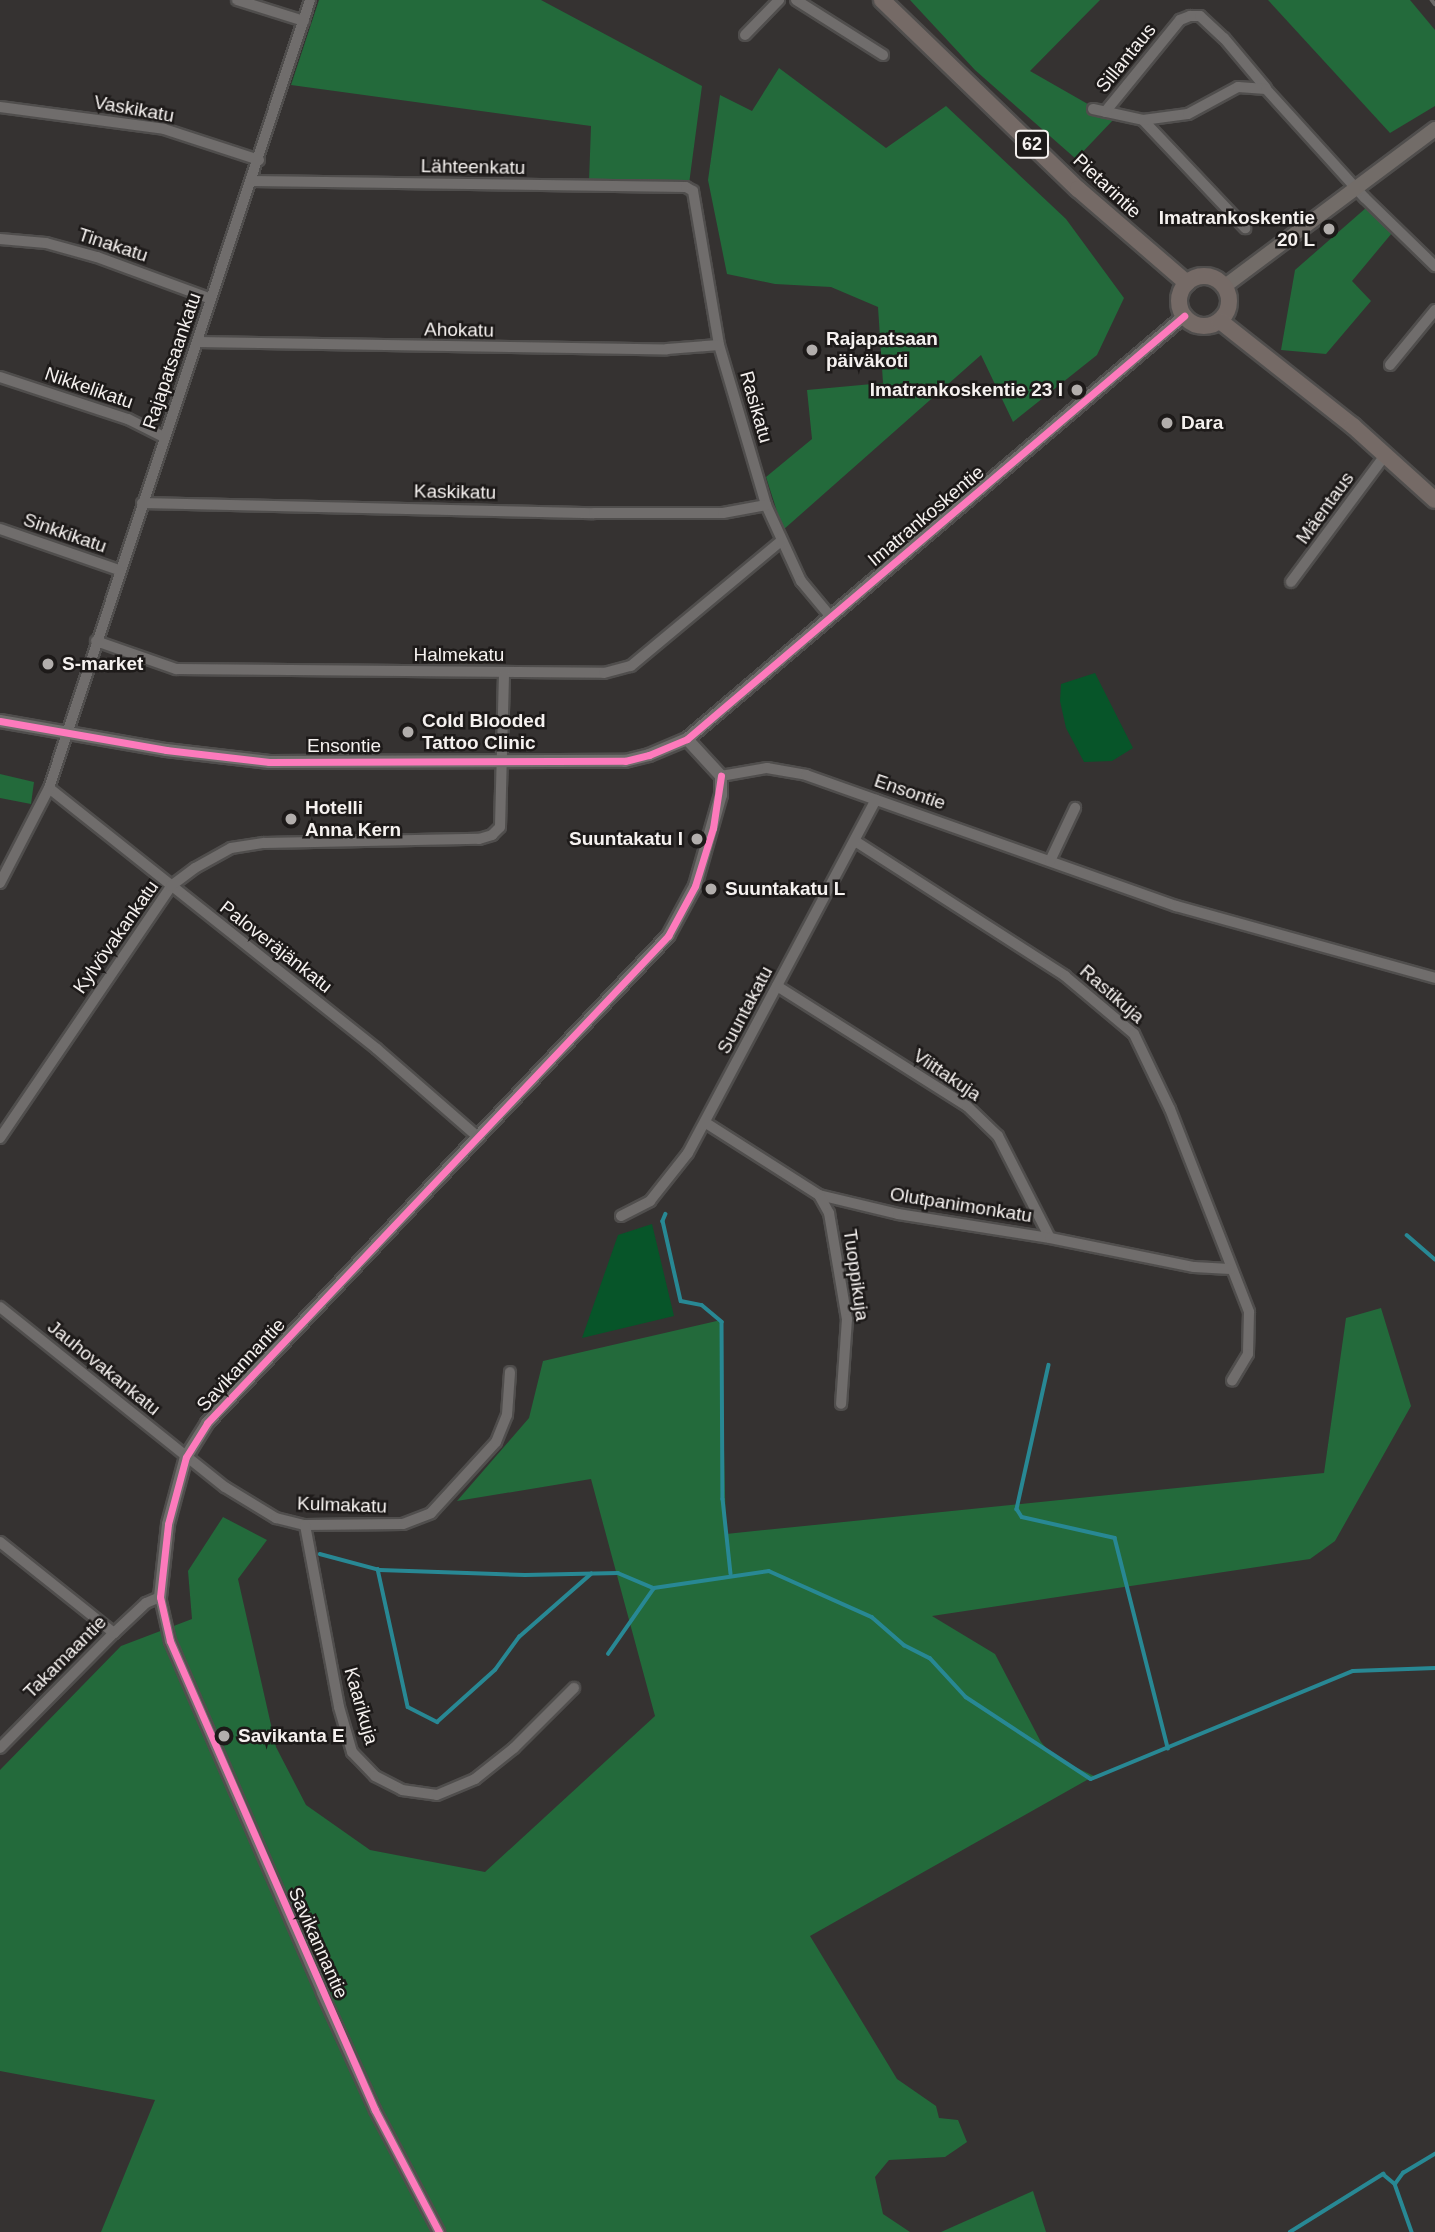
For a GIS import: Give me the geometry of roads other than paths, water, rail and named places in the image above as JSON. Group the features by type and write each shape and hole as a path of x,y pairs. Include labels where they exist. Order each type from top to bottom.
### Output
{"main road":[{"name":"Pietarintie","path":"882,0 1078,190 1187,283"},
{"path":"1225,286 1435,129"},
{"path":"1207,276 1225,286 1228,308 1220,321 1205,326 1184,316 1179,299 1187,283 1207,276"},
{"path":"1220,321 1386,454 1435,500"}],"street":[{"path":"237,0 303,21"},
{"name":"Rajapatsaankatu","path":"0,883 48,788 310,0"},
{"path":"745,35 779,0"},
{"path":"796,0 883,55"},
{"name":"Sillantaus","path":"1105,112 1180,20 1200,16 1356,187 1435,266"},
{"name":"Sillantaus","path":"1093,109 1143,120 1188,114 1238,87 1266,89"},
{"name":"Vaskikatu","path":"0,107 164,130 259,160"},
{"path":"1143,120 1245,228"},
{"name":"Lähteenkatu","path":"251,181 686,187 693,191"},
{"name":"Rasikatu","path":"693,191 719,345 766,505 802,581 831,617"},
{"name":"Tinakatu","path":"0,239 46,243 97,257 211,299"},
{"path":"1390,365 1435,310"},
{"name":"Imatrankoskentie","path":"687,738 1184,316"},
{"name":"Ahokatu","path":"197,342 667,349 719,345"},
{"name":"Nikkelikatu","path":"0,377 128,419 164,437"},
{"name":"Mäentaus","path":"1291,582 1386,454"},
{"name":"Kaskikatu","path":"142,503 594,513 723,513 766,505"},
{"name":"Sinkkikatu","path":"0,529 119,570"},
{"name":"Halmekatu","path":"96,641 176,669 604,673 631,666 781,541"},
{"name":"Kylvövakankatu","path":"0,1138 171,886 231,848 264,843 479,839 492,835 500,827 503,673"},
{"name":"Ensontie","path":"0,721 268,762 625,761 687,738"},
{"path":"687,738 721,776"},
{"name":"Ensontie","path":"721,776 767,768 788,771 1176,905 1435,978"},
{"name":"Savikannantie","path":"439,2232 375,2110 170,1641 160,1597 168,1524 186,1457 207,1423 668,936 695,886 713,828 721,776"},
{"name":"Paloveräjänkatu","path":"48,788 377,1049 479,1138"},
{"name":"Suuntakatu","path":"621,1216 650,1201 667,1183 706,1123 876,800"},
{"path":"1050,861 1075,808"},
{"name":"Rastikuja","path":"855,841 1065,976 1134,1034 1170,1109 1230,1269 1249,1312 1248,1354 1232,1381"},
{"name":"Viittakuja","path":"777,986 967,1106 998,1136 1050,1238"},
{"name":"Olutpanimonkatu","path":"706,1123 819,1195 898,1214 1050,1238 1194,1267 1230,1269"},
{"name":"Tuoppikuja","path":"819,1195 829,1213 847,1319 841,1404"},
{"name":"Jauhovakankatu","path":"0,1307 186,1457"},
{"name":"Kulmakatu","path":"186,1457 248,1503 276,1518 305,1525 402,1524 431,1513 496,1442 507,1415 510,1372"},
{"name":"Kaarikuja","path":"305,1525 339,1707 352,1752 375,1776 402,1790 437,1795 474,1779 514,1748 574,1688"},
{"path":"0,1542 114,1633"},
{"name":"Takamaantie","path":"0,1748 114,1633 146,1603 160,1597"}],"waterway":[{"path":"666,1214 663,1221 681,1301 702,1305 722,1322 723,1499 731,1574"},
{"path":"1407,1235 1435,1259"},
{"path":"1049,1365 1017,1509 1022,1517 1115,1538 1168,1748"},
{"path":"320,1554 380,1570 525,1575 618,1573 654,1588 769,1571 872,1617 904,1645 930,1658 966,1697 1091,1779 1353,1671 1435,1668"},
{"path":"378,1569 408,1707 437,1722 495,1670 519,1637 591,1574"},
{"path":"608,1654 654,1588"},
{"path":"1395,2184 1403,2173 1435,2154"},
{"path":"1290,2232 1383,2174 1395,2184 1412,2232"}],"railway":[{"path":"1432,0 1435,4"}],"place":[{"name":"Imatrankoskentie 20 L","path":"1329,229"},
{"name":"Rajapatsaan päiväkoti","path":"812,350"},
{"name":"Imatrankoskentie 23 I","path":"1077,390"},
{"name":"Dara","path":"1167,423"},
{"name":"S-market","path":"48,664"},
{"name":"Cold Blooded Tattoo Clinic","path":"408,732"},
{"name":"Hotelli Anna Kern","path":"291,819"},
{"name":"Suuntakatu I","path":"697,839"},
{"name":"Suuntakatu L","path":"711,889"},
{"name":"Savikanta E","path":"224,1736"}]}
